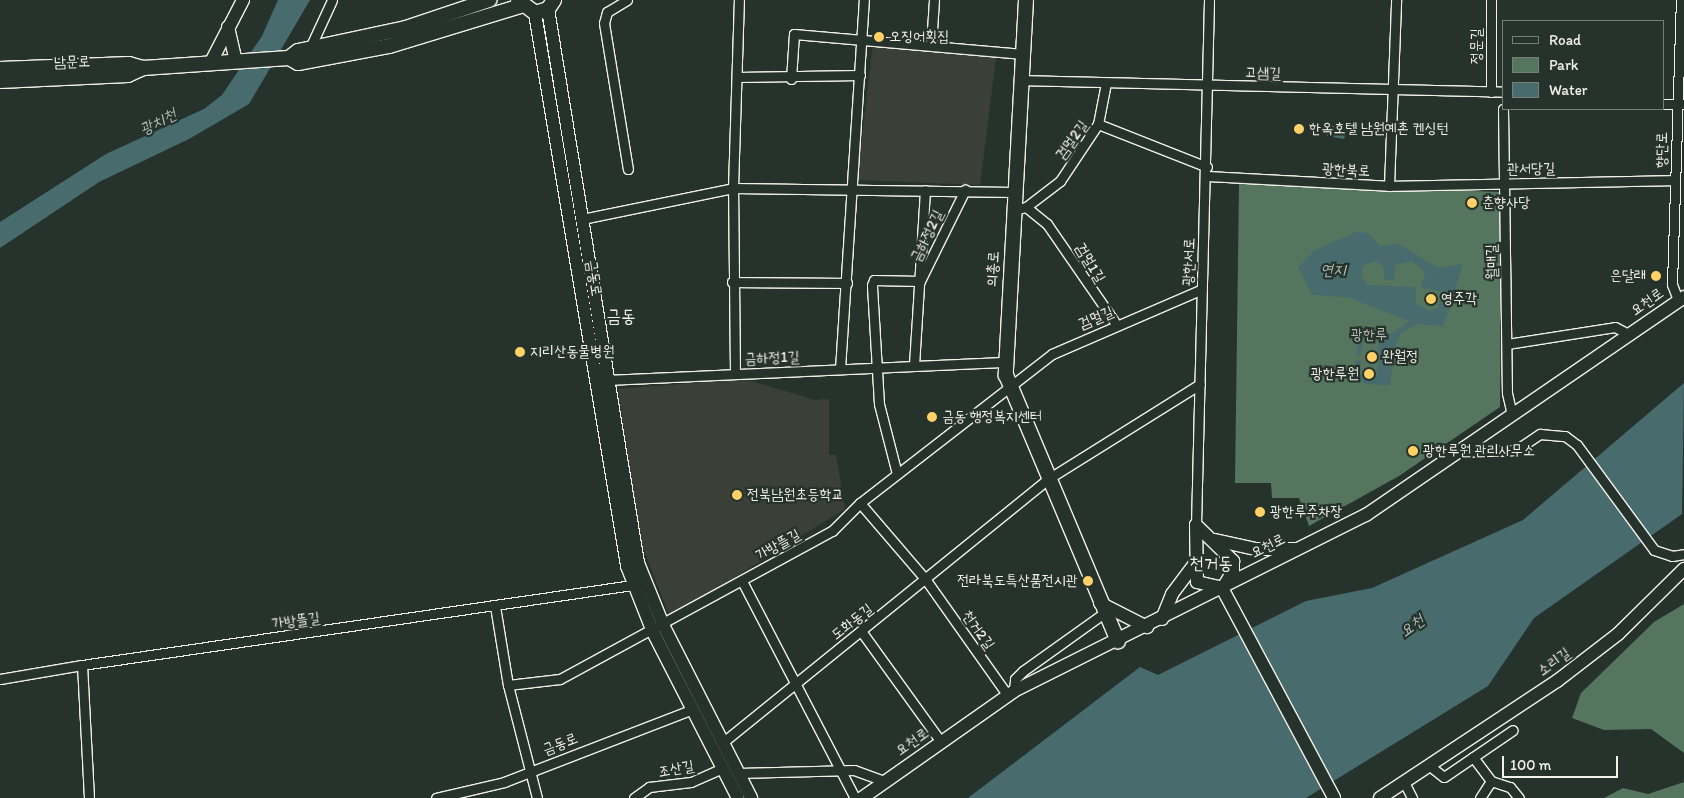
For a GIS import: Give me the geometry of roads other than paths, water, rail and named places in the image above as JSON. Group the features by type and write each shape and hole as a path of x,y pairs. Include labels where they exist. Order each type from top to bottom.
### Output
{"main road":[{"path":"288,58 309,50 408,35 489,0"},
{"name":"의총로","path":"1026,0 1014,192 1019,209 1004,362 1010,388 1102,608 1118,641"},
{"path":"288,58 298,63 408,35 520,3 545,8"},
{"name":"남문로","path":"0,69 129,64 143,68 288,58"},
{"name":"남문로","path":"0,81 128,75 143,68"}],"street":[{"path":"210,64 243,0"},
{"path":"309,50 332,0"},
{"path":"627,0 607,12 604,23 628,169"},
{"name":"금하정1길","path":"739,0 733,188 732,282 735,373 840,369"},
{"path":"864,0 854,187 840,369 1004,362"},
{"path":"931,44 934,0"},
{"name":"광한서로","path":"1196,525 1207,171 1209,0"},
{"name":"광한북로","path":"1207,171 1389,186 1396,0"},
{"name":"정문길","path":"1491,0 1491,92"},
{"name":"향단로","path":"1681,0 1680,104 1675,180 1672,284 1681,298"},
{"name":"금동로","path":"545,8 582,219 605,380 639,584"},
{"name":"금동로","path":"545,8 613,494 639,584 693,710 738,798"},
{"path":"228,27 238,62"},
{"path":"791,79 794,34 931,44 1023,54"},
{"path":"737,77 791,79 860,75"},
{"name":"고샘길","path":"1022,80 1502,92"},
{"path":"1098,124 1106,83"},
{"path":"1664,104 1680,104"},
{"name":"월매길","path":"1504,110 1506,344 1512,414"},
{"name":"검멀2길","path":"1019,209 1060,181 1098,124 1207,171"},
{"name":"관서당길","path":"1389,186 1675,180"},
{"path":"582,219 733,188 854,187"},
{"name":"금하정2길","path":"854,187 1014,192"},
{"path":"914,365 925,190"},
{"name":"금하정2길","path":"876,367 874,280 920,281 965,190"},
{"name":"검멀1길","path":"1019,209 1048,224 1076,261 1085,284 1116,324"},
{"path":"732,282 847,283"},
{"name":"검멀길","path":"1010,388 1052,354 1116,324 1202,288"},
{"name":"요천로","path":"862,798 1011,694 1147,627 1366,514 1630,335 1681,298"},
{"name":"요천로","path":"1506,344 1615,327 1630,335"},
{"path":"876,367 879,404 897,474"},
{"path":"605,380 735,373"},
{"path":"1048,479 1200,384"},
{"name":"가방뜰길","path":"659,629 832,531 860,503 1010,388"},
{"path":"1458,452 1516,450 1540,434 1565,436 1577,445 1654,550 1672,556 1684,554"},
{"name":"도화동길","path":"722,743 926,580 1048,479"},
{"path":"860,503 926,580"},
{"path":"1196,525 1215,540 1234,565 1222,588"},
{"path":"1196,525 1194,564 1201,586 1222,588"},
{"path":"1215,540 1256,549 1299,549"},
{"path":"1162,619 1172,594 1194,564"},
{"name":"소리길","path":"1380,798 1431,767 1618,634 1684,569"},
{"name":"천거2길","path":"926,580 1011,694"},
{"path":"742,581 855,798"},
{"name":"가방뜰길","path":"0,679 82,665 639,584"},
{"path":"1222,588 1334,798"},
{"path":"495,606 508,685 537,798"},
{"path":"1011,694 1015,679 1023,671 1102,608 1147,627"},
{"path":"508,685 560,679 659,629"},
{"name":"금동로","path":"659,629 751,798"},
{"path":"861,631 940,742"},
{"path":"82,665 89,798"},
{"name":"금동로","path":"436,798 530,772 693,710"},
{"path":"1431,767 1444,777 1513,730"},
{"path":"1473,757 1491,781 1510,786 1519,798"},
{"name":"조산길","path":"634,798 649,788 691,782 723,768"},
{"path":"738,773 842,770 868,772 884,781"},
{"path":"1480,798 1491,781"},
{"path":"1405,784 1412,798"}],"water":[{"path":"278,0 310,0 249,104 189,139 99,182 0,248 0,222 106,154 204,109 222,95 262,36"},
{"path":"1349,123 1344,139 1327,136 1327,124 1346,130"},
{"name":"연지","path":"1358,231 1369,234 1380,246 1399,244 1438,268 1463,264 1454,293 1421,288 1425,272 1412,261 1395,265 1394,280 1384,280 1384,268 1377,261 1364,265 1361,276 1367,285 1416,287 1416,304 1430,311 1438,307 1442,294 1454,296 1443,326 1419,324 1402,332 1396,342 1390,385 1366,384 1355,377 1356,360 1361,360 1360,374 1376,376 1379,362 1378,341 1363,340 1361,355 1356,355 1359,337 1391,334 1410,321 1347,297 1312,295 1298,267 1315,250"},
{"name":"요천","path":"1684,383 1682,514 1534,618 1488,686 1306,798 968,798 1140,667 1158,675 1306,601 1372,588 1523,520"}],"place":[{"name":"오징어횟집","path":"879,37"},
{"name":"한옥호텔 남원예촌 켄싱턴","path":"1299,129"},
{"name":"춘향사당","path":"1472,203"},
{"name":"은달래","path":"1656,276"},
{"name":"영주각","path":"1431,299"},
{"name":"지리산동물병원","path":"520,352"},
{"name":"완월정","path":"1372,357"},
{"name":"광한루원","path":"1369,374"},
{"name":"금동 행정복지센터","path":"932,417"},
{"name":"광한루원 관리사무소","path":"1413,451"},
{"name":"전북남원초등학교","path":"737,495"},
{"name":"광한루주차장","path":"1260,512"},
{"name":"전라북도특산품전시관","path":"1088,581"}],"district":[{"name":"금동","path":"621,316"},
{"name":"천거동","path":"1211,563"}],"water label":[{"name":"광치천","path":"158,122"}],"park label":[{"name":"광한루","path":"1369,335"}]}
